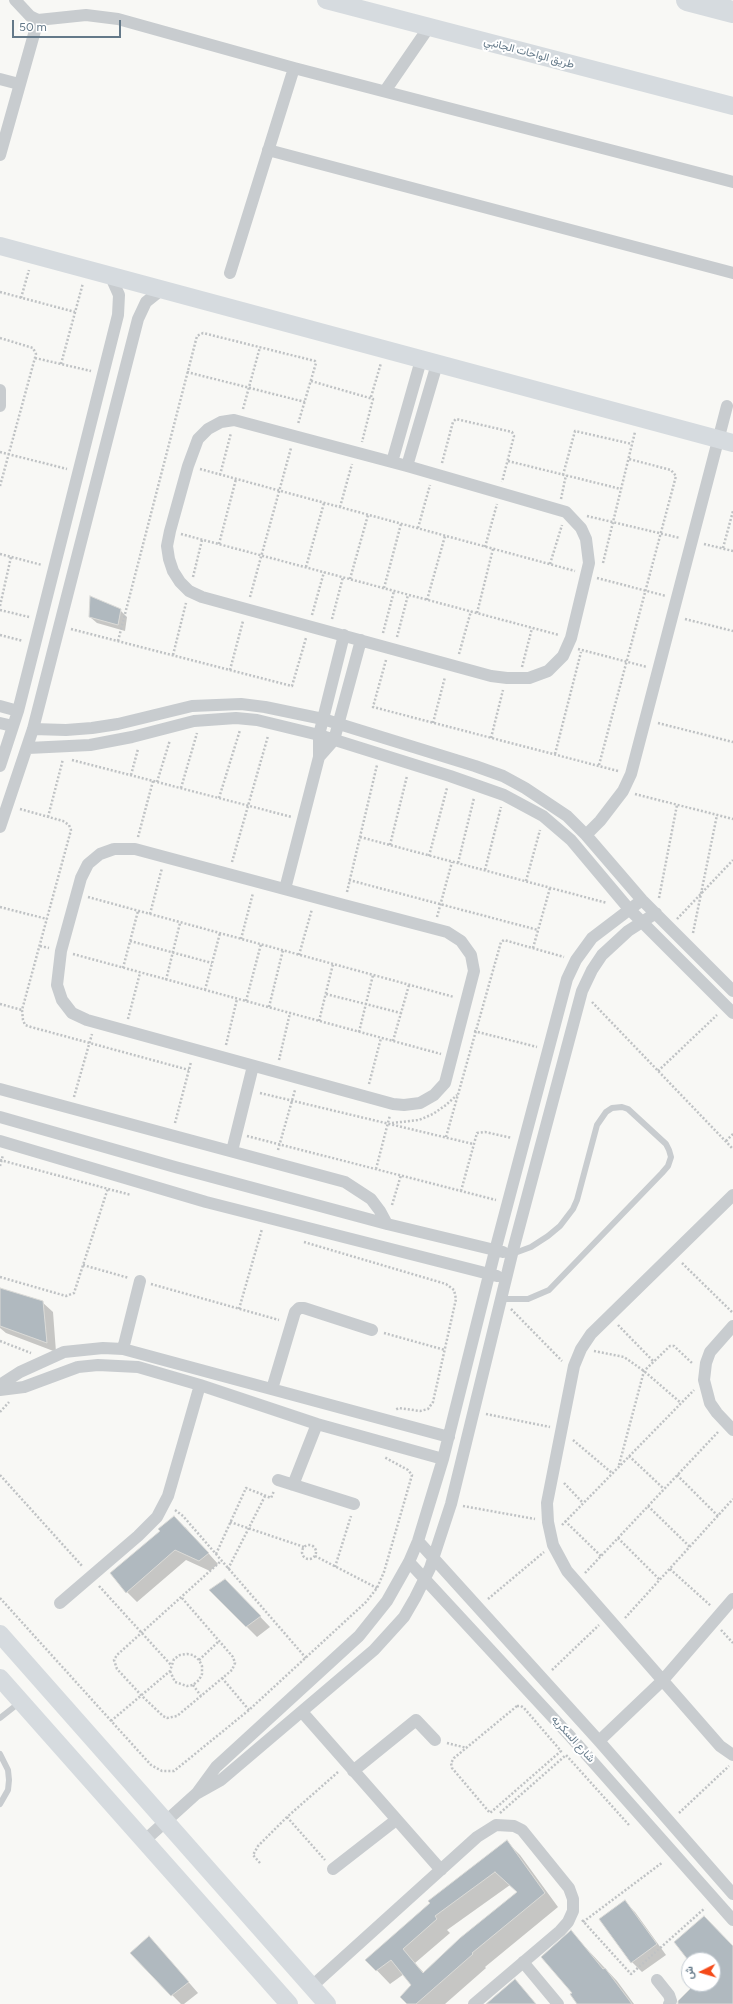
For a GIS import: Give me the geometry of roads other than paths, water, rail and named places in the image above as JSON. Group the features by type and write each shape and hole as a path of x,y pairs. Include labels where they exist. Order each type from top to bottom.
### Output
{"highway":[{"path":"687,0 733,12"}],"street":[{"path":"15,0 30,16 38,20 86,15 118,19 294,68 385,90 733,182"},
{"name":"طريق الواحات الجانبي","path":"326,0 733,106"},
{"path":"0,155 38,20"},
{"path":"385,90 429,27"},
{"path":"230,273 294,68"},
{"path":"0,79 19,84"},
{"path":"268,150 733,273"},
{"path":"0,246 725,441"},
{"path":"0,766 18,711 119,305 118,295 111,276"},
{"path":"0,827 5,794 28,748 138,319 146,302 161,290"},
{"path":"392,462 429,362"},
{"path":"407,466 429,362"},
{"path":"0,390 0,406"},
{"path":"586,835 600,821 623,791 631,774 659,670 690,540 725,441 727,406"},
{"path":"237,421 392,462 500,492 566,513 581,528 589,551 587,574 570,642 557,664 548,670 529,678 513,678 452,665 202,597 189,591 180,582 173,571 168,559 167,546 188,466 198,439 208,429 220,422 237,421"},
{"path":"285,889 319,757 319,735 344,635"},
{"path":"319,757 334,740 361,640"},
{"path":"34,647 52,656"},
{"path":"33,729 66,730 92,728 118,724 192,706 216,703 265,706 323,719 444,755 503,776 547,801 567,816 586,835 642,900 733,990"},
{"path":"0,706 18,711"},
{"path":"28,748 90,745 141,735 201,720 244,719 319,735 450,776 504,795 543,816 571,840 629,909 729,1010"},
{"path":"0,723 13,726"},
{"path":"114,849 135,849 285,889 447,932 461,941 471,955 474,971 445,1083 434,1095 420,1103 404,1105 393,1104 95,1023 72,1013 62,1000 56,985 61,951 81,878 88,864 100,854 114,849"},
{"path":"144,1841 196,1794 216,1767 359,1636 387,1601 409,1562 418,1541 449,1437 489,1274 565,987 576,960 592,938 642,900"},
{"path":"196,1794 221,1780 303,1713 374,1650 404,1617 425,1578 434,1558 451,1504 512,1254 582,992 592,970 602,955 615,942 656,913"},
{"path":"565,987 582,992"},
{"path":"232,1151 253,1066"},
{"path":"0,1088 345,1182 371,1200 380,1211 387,1224"},
{"path":"0,1117 175,1167 387,1224 512,1254"},
{"path":"0,1141 265,1217 506,1278"},
{"path":"733,1195 591,1334 581,1349 574,1366 547,1503 551,1541 559,1558 577,1582 720,1746 733,1755"},
{"path":"123,1349 140,1281"},
{"path":"272,1389 292,1323 299,1308 304,1308 378,1330"},
{"path":"730,1426 710,1403 704,1377 710,1352 733,1326"},
{"path":"0,1385 20,1372 64,1352 84,1349 123,1349 449,1437"},
{"path":"0,1390 24,1387 57,1373 78,1367 98,1365 138,1367 200,1385 317,1424 443,1459"},
{"path":"60,1603 148,1527 164,1505 200,1385"},
{"path":"293,1485 317,1424"},
{"path":"278,1480 354,1504"},
{"name":"شارع السكريه","path":"418,1541 600,1741 733,1894"},
{"name":"شارع السكريه","path":"409,1562 569,1735 733,1920"},
{"path":"600,1741 663,1680 733,1599"},
{"path":"0,1634 327,2004"},
{"path":"0,1678 289,2004"},
{"path":"303,1713 441,1870"},
{"path":"350,1768 416,1720 435,1740"},
{"path":"333,1869 396,1820"},
{"path":"311,1987 488,1829 505,1824 522,1830 569,1888 573,1899 573,1911 568,1922 560,1930 474,2004"},
{"path":"523,1962 558,2004"},
{"path":"657,1980 669,1996 671,2001 669,2004"}],"lane":[{"path":"502,1299 528,1299 549,1290 662,1173 670,1157 666,1144 628,1109 622,1107 612,1108 606,1112 597,1125 577,1200 573,1209 560,1226 548,1236 531,1247 512,1254"},
{"path":"0,1718 21,1701"},
{"path":"0,1754 8,1770 9,1780 8,1790 0,1804"}]}
